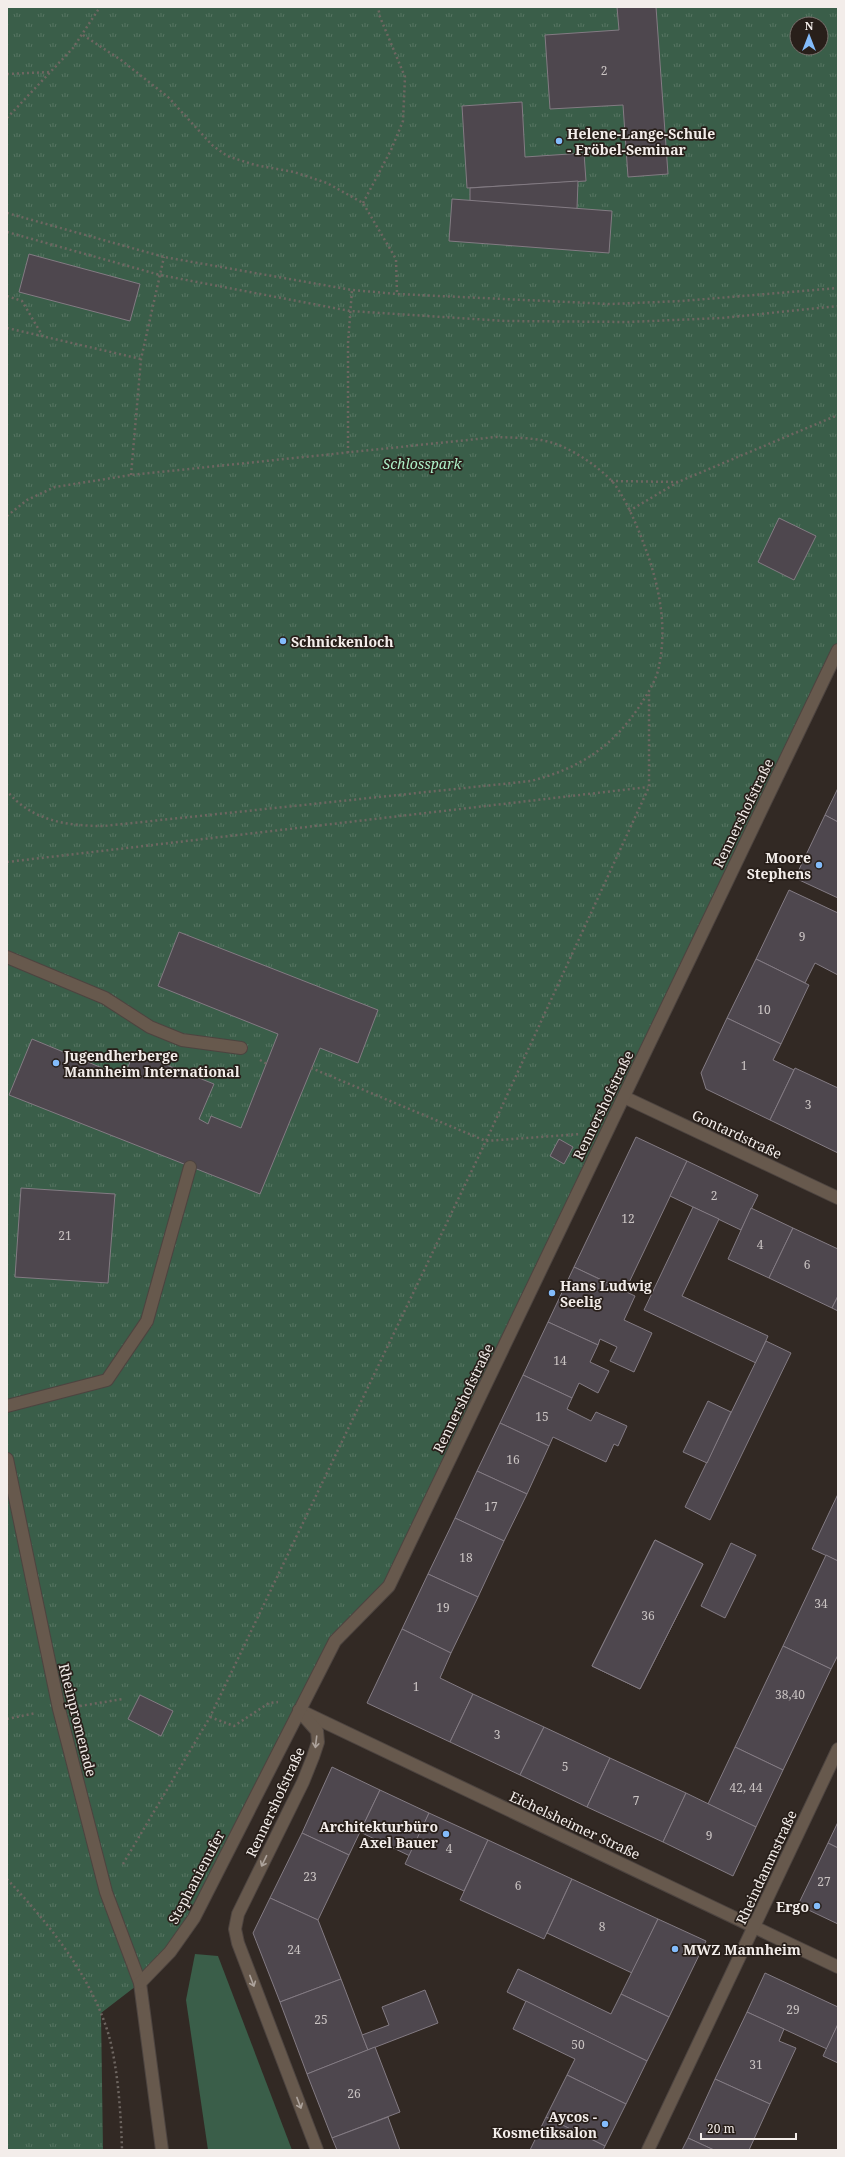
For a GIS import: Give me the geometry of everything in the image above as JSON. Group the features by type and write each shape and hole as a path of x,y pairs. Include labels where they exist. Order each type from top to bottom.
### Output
{"street":[{"name":"Rennershofstraße","path":"317,2150 238,1943 235,1929 238,1914 303,1782 318,1742 317,1731 298,1710 335,1641 389,1586 838,650"},
{"path":"7,957 105,998 150,1027 182,1040 241,1048"},
{"name":"Gontardstraße","path":"624,1097 838,1198"},
{"path":"7,1406 107,1380 147,1321 190,1167"},
{"name":"Rheinpromenade","path":"7,1459 59,1709 106,1892 140,1983"},
{"name":"Eichelsheimer Straße","path":"298,1710 838,1967"},
{"name":"Stephanienufer","path":"140,1983 170,1952 194,1918 298,1710"},
{"name":"Rheindammstraße","path":"648,2150 755,1927 838,1749"},
{"path":"140,1983 162,2150"}],"path":[{"path":"7,118 52,72 83,35 100,7"},
{"path":"363,203 391,150 403,121 405,77 380,17 378,7"},
{"path":"83,35 121,60 168,97 212,144 227,156 255,165 294,172 327,183 363,203 396,259 398,273 397,294"},
{"path":"7,74 52,72"},
{"path":"7,213 164,257 352,290 397,294 610,304 682,301 838,288"},
{"path":"7,232 160,275 350,311 505,321 628,322 722,318 838,306"},
{"path":"131,475 141,359 164,257"},
{"path":"348,453 348,343 352,290"},
{"path":"7,296 22,301 42,336"},
{"path":"7,328 141,359"},
{"path":"629,511 678,482 838,415"},
{"path":"7,516 27,500 55,487 131,475 496,437 532,439 561,446 586,460 611,481 629,511 650,561 659,593 662,641 659,667 649,691 619,734 594,755 576,766 531,781 104,826 57,823 38,816 15,801 7,791"},
{"path":"611,481 678,482"},
{"path":"106,1892 210,1717 486,1142 649,787 649,691"},
{"path":"7,862 649,787"},
{"path":"311,1068 486,1142 580,1134"},
{"path":"59,1709 123,1699"},
{"path":"210,1717 234,1726 269,1702"},
{"path":"7,1719 25,1715"},
{"path":"7,1879 31,1904 77,1967 101,2013 109,2037 114,2066 121,2124 122,2150"}],"green space":[{"name":"Schlosspark","path":"7,7 838,7 838,649 389,1586 335,1641 194,1918 140,1983 101,2013 103,2150 7,2150"},
{"path":"195,1954 218,1956 292,2150 208,2150 186,2000"}],"building":[{"path":"617,7 656,7 668,174 628,177 623,105 550,109 545,35 619,30"},
{"path":"522,102 525,157 584,153 586,181 467,188 462,106"},
{"path":"578,181 577,209 470,201 470,188"},
{"path":"452,199 612,211 609,253 449,241"},
{"path":"29,254 140,284 130,321 19,292"},
{"path":"779,518 816,536 794,580 758,562"},
{"path":"838,788 838,822 825,815"},
{"path":"825,815 838,822 838,898 795,878"},
{"path":"789,890 838,913 838,975 815,963 805,983 756,959"},
{"name":"Jugendherberge Mannheim International","path":"179,932 378,1010 358,1063 320,1048 260,1194 9,1095 32,1039 124,1077 134,1052 214,1084 199,1119 208,1124 211,1116 241,1128 278,1034 158,986"},
{"path":"756,959 809,985 781,1044 727,1018"},
{"path":"727,1018 781,1044 773,1060 794,1070 770,1120 706,1089 701,1073"},
{"path":"795,1068 838,1088 838,1153 770,1120"},
{"path":"636,1137 687,1161 625,1291 574,1267"},
{"path":"559,1139 573,1147 564,1164 550,1156"},
{"path":"687,1161 758,1195 741,1230 670,1196"},
{"path":"21,1188 115,1194 108,1283 15,1277"},
{"path":"693,1207 719,1219 682,1296 768,1336 756,1363 644,1310"},
{"path":"751,1208 793,1228 769,1278 728,1259"},
{"path":"793,1228 838,1249 838,1296 832,1308 769,1278"},
{"path":"574,1267 635,1296 624,1320 652,1333 634,1372 610,1361 617,1347 600,1339 598,1345 548,1322"},
{"path":"838,1296 838,1311 832,1308"},
{"path":"548,1322 598,1345 590,1362 609,1371 598,1393 579,1383 572,1398 523,1375"},
{"path":"766,1341 791,1353 710,1520 685,1507"},
{"path":"523,1375 572,1398 567,1409 591,1421 596,1412 627,1426 618,1446 614,1444 606,1462 553,1437 549,1446 500,1423"},
{"path":"708,1401 731,1412 707,1463 683,1452"},
{"path":"500,1423 549,1446 527,1494 477,1471"},
{"path":"477,1471 527,1494 504,1541 455,1518"},
{"path":"838,1494 838,1561 812,1549"},
{"path":"455,1518 504,1541 478,1597 428,1574"},
{"path":"655,1540 703,1564 640,1689 592,1666"},
{"path":"655,1540 703,1564 640,1689 592,1666"},
{"path":"731,1543 756,1555 725,1618 701,1606"},
{"path":"826,1555 838,1561 838,1655 831,1669 783,1646"},
{"path":"428,1574 478,1597 451,1653 402,1629"},
{"path":"402,1629 451,1653 440,1678 473,1694 450,1742 367,1703"},
{"path":"783,1646 831,1669 783,1770 735,1747"},
{"path":"473,1694 544,1727 520,1775 450,1742"},
{"path":"140,1695 173,1711 161,1736 128,1719"},
{"path":"544,1727 610,1758 587,1807 520,1775"},
{"path":"735,1747 783,1770 756,1827 708,1804"},
{"path":"610,1758 686,1793 663,1842 587,1807"},
{"path":"332,1767 380,1790 349,1855 302,1833"},
{"path":"380,1790 429,1813 410,1856 360,1832"},
{"path":"686,1793 756,1827 733,1876 663,1842"},
{"path":"429,1813 488,1840 464,1891 405,1864"},
{"path":"838,1822 838,1848 828,1843"},
{"path":"302,1833 349,1855 318,1920 270,1898"},
{"path":"488,1840 572,1879 544,1939 460,1900"},
{"path":"828,1843 838,1848 838,1924 798,1905"},
{"path":"572,1879 658,1919 632,1973 547,1933"},
{"path":"270,1898 318,1920 341,1979 280,2002 253,1933"},
{"path":"658,1919 706,1941 669,2017 621,1994"},
{"path":"518,1969 611,2014 621,1994 669,2017 647,2061 507,1992"},
{"path":"765,1973 838,2007 838,2024 827,2049 747,2012"},
{"path":"341,1979 368,2050 307,2074 280,2002"},
{"path":"425,1990 438,2023 368,2050 362,2035 389,2025 382,2007"},
{"path":"526,2001 647,2061 626,2104 567,2075 575,2059 513,2029"},
{"path":"747,2012 784,2029 779,2041 796,2048 770,2104 715,2079"},
{"path":"838,2024 838,2063 823,2056"},
{"path":"375,2047 400,2112 332,2138 307,2074"},
{"path":"567,2075 626,2104 605,2146 546,2117"},
{"path":"715,2079 770,2104 749,2150 714,2150 688,2138"},
{"path":"388,2117 400,2150 337,2150 332,2138"},
{"path":"546,2117 605,2146 603,2150 530,2150"},
{"path":"688,2138 714,2150 682,2150"}],"place":[{"name":"Helene-Lange-Schule - Fröbel-Seminar","path":"559,141"},
{"name":"Schnickenloch","path":"283,641"},
{"name":"Moore Stephens","path":"819,865"},
{"name":"Jugendherberge Mannheim International","path":"56,1063"},
{"name":"Hans Ludwig Seelig","path":"552,1293"},
{"name":"Architekturbüro Axel Bauer","path":"446,1834"},
{"name":"Ergo","path":"817,1906"},
{"name":"MWZ Mannheim","path":"675,1949"},
{"name":"Aycos - Kosmetiksalon","path":"605,2124"}]}
